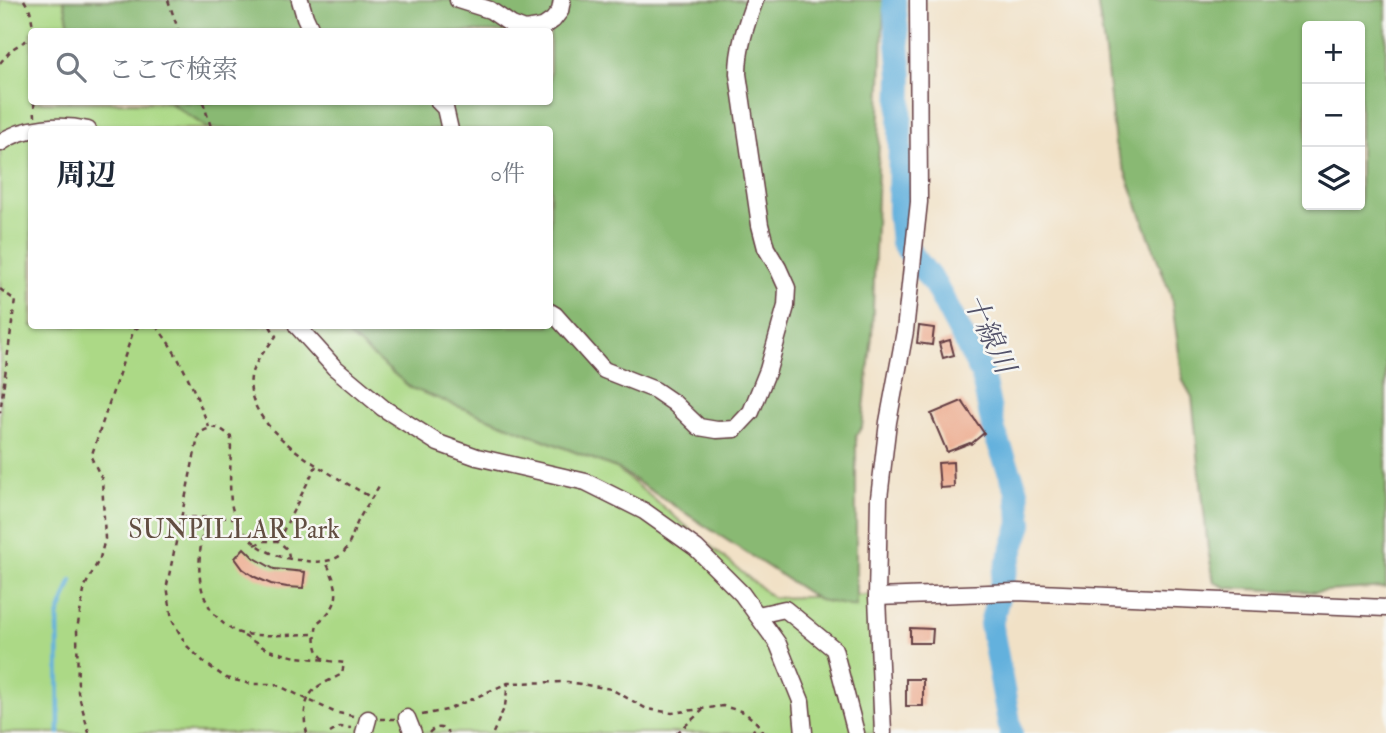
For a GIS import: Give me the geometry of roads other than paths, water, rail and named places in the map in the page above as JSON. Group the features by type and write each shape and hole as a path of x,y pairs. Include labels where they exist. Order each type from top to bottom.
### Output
{"street":[{"path":"300,0 310,28"},
{"path":"458,0 490,10 520,28"},
{"path":"537,28 553,20 560,11 562,0"},
{"path":"553,314 604,370 655,390 674,403 699,427 735,429 751,411 768,370 787,297 787,288 766,248 760,225 738,74 738,58 755,0"},
{"path":"883,733 877,597 879,498 888,422 905,331 919,202 918,0"},
{"path":"442,105 449,126"},
{"path":"0,143 9,136 28,131"},
{"path":"300,329 334,367 383,408 438,443 477,457 586,482 643,510 695,548 742,594 778,644 801,701 804,733"},
{"path":"877,597 1017,592 1386,608"},
{"path":"758,615 785,609 834,649 856,733"}],"waterway":[{"name":"十線川","path":"894,0 901,74 899,211 902,242 934,283 982,373 994,431 1017,491 1021,524 991,624 1011,733"},
{"path":"59,733 58,617 72,580"}],"park label":[{"name":"SUNPILLAR Park","path":"234,529"}]}
